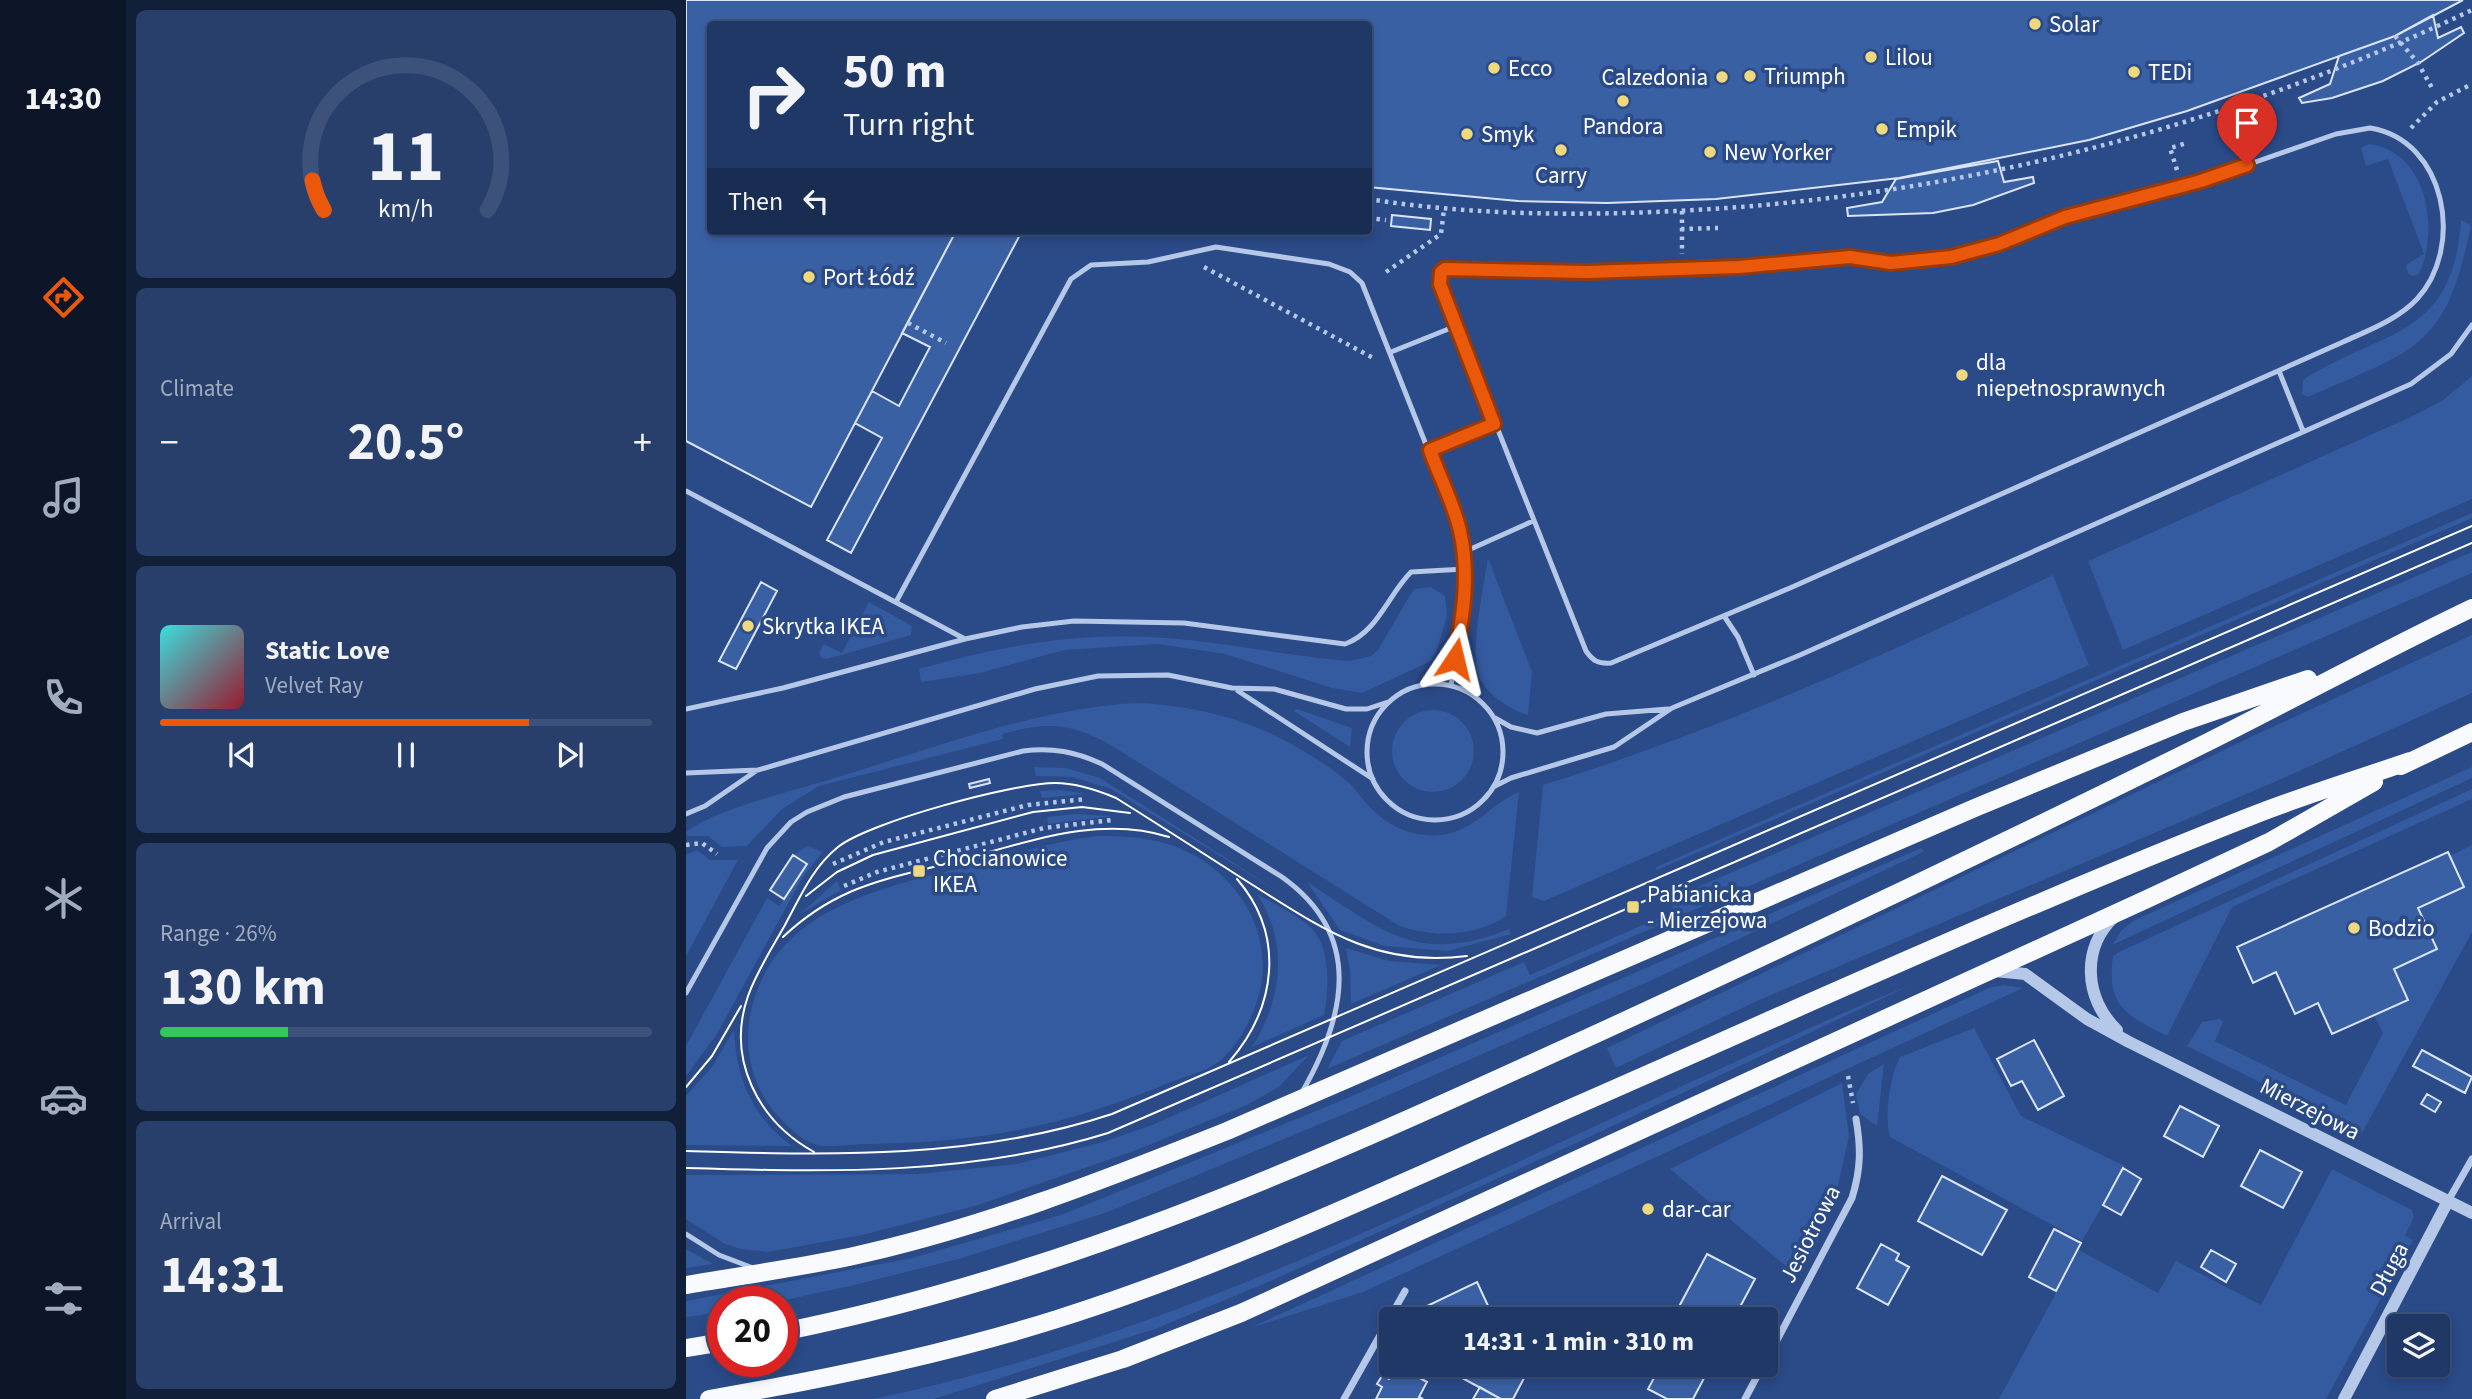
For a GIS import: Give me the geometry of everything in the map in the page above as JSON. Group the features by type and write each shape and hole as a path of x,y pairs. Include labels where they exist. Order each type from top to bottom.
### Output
{"main road":[{"path":"798,1329 881,1311 1024,1271 1136,1233 1270,1180 1659,1005 2211,740 2361,660 2472,608"},
{"path":"686,1285 850,1257 1036,1204 1119,1174 2170,727 2361,660"},
{"path":"995,1399 1123,1359 1241,1313 2269,842 2410,761 2472,732"},
{"path":"709,1399 883,1366 973,1343 1058,1319 1170,1278 1309,1223 1814,1002 2257,814 2410,761"},
{"path":"686,1348 707,1345"}],"street":[{"path":"2120,911 2097,941 2091,963 2091,982 2101,1012 2129,1042"},
{"name":"Mierzejowa","path":"1991,971 2025,974 2087,1019 2129,1042 2472,1213"},
{"name":"Jesiotrowa","path":"1778,1338 1852,1198 1860,1174 1861,1149 1856,1119"},
{"name":"Długa","path":"2343,1399 2472,1158"},
{"path":"1343,1399 1405,1291"},
{"name":"Jesiotrowa","path":"1745,1399 1757,1377"}],"lane":[{"path":"2356,129 2386,131 2401,138 2425,164 2443,213 2444,246 2436,272 2418,298 2389,321 1724,616 1611,663 1593,660 1586,651 1494,424 1439,278 1441,272 1451,267 1587,272 1683,269 1850,257 1891,263 1951,257 1999,244 2065,217 2183,186 2356,129"},
{"path":"896,602 1071,279 1091,265 1148,262 1216,247 1329,264 1350,272 1362,283 1459,528 1464,552 1464,608 1451,685"},
{"path":"1495,786 1511,778 1615,747 1672,708 1754,675 2411,384 2451,354 2472,325"},
{"path":"1391,352 1456,326"},
{"path":"2278,371 2303,431"},
{"path":"1430,450 1494,424"},
{"path":"686,491 965,639"},
{"path":"1464,552 1533,520"},
{"path":"686,709 783,688 965,639 1022,627 1127,620 1184,623 1345,644 1359,639 1372,626 1396,587 1411,572 1465,569"},
{"path":"1724,616 1738,637 1754,675"},
{"path":"686,773 758,770 1069,680 1098,676 1157,675 1232,688 1295,692 1346,709 1367,709 1388,702"},
{"path":"1494,717 1502,740 1502,764 1495,786 1480,804 1459,817 1436,821 1412,817 1394,808 1373,779 1366,761 1367,737 1378,713 1406,688 1426,684 1451,685 1480,701 1494,717 1511,727 1537,733 1606,714 1672,708"},
{"path":"1232,688 1252,697 1373,779"},
{"path":"686,993 766,848 791,822 807,812 844,797 1023,751 1052,749 1073,752 1102,764 1282,877 1306,897 1317,912 1335,950 1340,995 1326,1049 1298,1100"},
{"path":"686,814 705,806 758,770"},
{"path":"686,1234 719,1255 766,1272"}],"path":[{"path":"1372,200 1444,209 1542,213 1682,211 1805,201 1954,180 2039,163 2147,136 2236,107 2402,44 2472,10"},
{"path":"2395,36 2417,63 2432,88"},
{"path":"2401,138 2437,102 2472,84"},
{"path":"2183,186 2170,148 2187,143"},
{"path":"1386,272 1441,234 1444,209"},
{"path":"1682,211 1683,269"},
{"path":"1372,218 1386,220"},
{"path":"1681,229 1718,228"},
{"path":"1189,252 1203,267 1368,357 1396,367"},
{"path":"908,323 946,343"},
{"path":"833,864 884,842 1028,805 1086,799"},
{"path":"844,886 877,872 1044,828 1112,820"},
{"path":"686,845 702,843 717,854"},
{"path":"1848,1076 1856,1119"}],"shaded area":[{"path":"2369,144 2389,150 2404,161 2416,176 2424,195 2428,236 2425,256 2419,274 2408,274 2406,265 2424,254 2388,159 2366,166 2361,148"},
{"path":"2461,220 2471,225 2461,266 2450,298 2437,322 2421,340 2376,367 2308,397 2302,394 2303,380 2409,326 2429,310 2444,288 2455,259"},
{"path":"2472,376 2472,499 2123,650 2088,561 2415,415 2443,400"},
{"path":"2472,513 2472,518 1657,870 1656,867"},
{"path":"2472,552 2472,573 1327,1069 1342,1041 1524,962 1530,975 1674,911 1670,899"},
{"path":"1488,558 1532,672 1528,715 1498,700 1486,688 1478,674 1477,634"},
{"path":"2053,575 2089,665 1544,901 1532,897 1543,785 1738,716 1928,634"},
{"path":"1431,587 1445,596 1447,616 1431,661 1362,693 1332,688 1225,654 1158,644 1064,650 980,673 921,682 919,669 948,661 1033,643 1091,637 1175,639 1350,661 1371,656 1378,650 1415,589"},
{"path":"869,602 912,626 911,635 827,659 822,658 819,653 824,644 842,653"},
{"path":"2472,635 2472,693 2277,781 1757,1001 1616,1068 1607,1048 2257,734"},
{"path":"1139,703 1213,714 1248,724 1282,739 1334,771 1351,785 1373,811 1390,824 1410,832 1441,835 1453,832 1473,823 1519,792 1506,916 1467,932 1424,932 1398,925 1109,744 1081,731 1056,726 1017,730 1002,734 1003,739 819,786 782,809 747,846 722,847 708,836 687,836 686,832 698,824 732,809 981,733 1061,713"},
{"path":"1297,709 1352,728 1350,747 1294,711"},
{"path":"1433,710 1449,713 1462,722 1471,735 1474,751 1471,767 1462,780 1449,789 1433,792 1417,789 1404,780 1395,767 1392,751 1395,735 1404,722 1417,713"},
{"path":"1034,767 1066,768 1100,778 1292,900 1111,789 1072,777 1036,776"},
{"path":"2472,767 2472,778 2112,945 2122,930 2133,921"},
{"path":"2472,789 2472,799 2232,907 2167,1036 2130,1015 2116,998 2112,973 2113,956 2119,952"},
{"path":"1062,790 1086,794 1042,798 1040,791"},
{"path":"1075,814 1114,816 1048,824 1047,817"},
{"path":"1098,836 1153,840 1193,854 1229,883 1244,902 1261,944 1263,967 1260,991 1245,1028 1221,1060 1195,1074 1091,1111 1055,1122 983,1136 908,1143 826,1146 804,1139 777,1115 763,1095 753,1072 748,1047 749,1022 760,984 778,954 802,929 831,911 898,884 1049,845"},
{"path":"2472,845 2472,932 2362,1133 2187,1046 2202,1022 2220,1019 2223,1022 2215,1041 2346,1105 2383,1033 2374,1015 2394,969 2437,949 2418,908 2464,887 2450,856"},
{"path":"808,846 822,852 801,880 717,1034 686,1076 686,1046 767,898 779,906 807,864 793,855"},
{"path":"1921,848 1924,850 1652,980 1361,1107 1108,1212 962,1258 798,1297 798,1286 765,1286 912,1258 1061,1215 1338,1102"},
{"path":"697,850 710,860 738,860 686,956 686,855"},
{"path":"837,881 841,890 800,914"},
{"path":"1307,882 1380,928 1424,943 1449,944 1477,940 1509,929 1511,934 1448,951 1385,946 1340,930"},
{"path":"1257,894 1294,915 1308,925 1319,938 1326,959 1327,994 1324,1015 1252,1047 1270,1010 1278,971 1274,932"},
{"path":"1346,948 1389,961 1441,965 1351,1004"},
{"path":"1911,985 1585,1139 1266,1283 1155,1329 934,1399 873,1399 983,1372 1091,1339 1198,1301 1303,1259 1812,1027"},
{"path":"2003,985 2023,988 1363,1292 1250,1328 1989,988"},
{"path":"1974,1028 2021,1116 2125,1166 2082,1241 1890,1137 1889,1097 1900,1057"},
{"path":"734,1030 738,1064 749,1096 767,1123 792,1146 686,1145 686,1096 712,1067"},
{"path":"1309,1055 1279,1087 1247,1105 1134,1151 975,1206 862,1235 768,1252 725,1244 686,1219 686,1175 918,1174 1017,1164 1103,1142 1152,1125"},
{"path":"1884,1064 1877,1126 1860,1114 1856,1094 1868,1074"},
{"path":"1842,1083 1849,1136 1835,1199 1813,1254 1794,1273 1670,1169"},
{"path":"2332,1169 2412,1210 2414,1217 2405,1236 2413,1240 2326,1399 1999,1399 2079,1250 2158,1293 2176,1261 2261,1305"},
{"path":"686,1249 713,1264 686,1268"},
{"path":"707,1297 707,1314 686,1317 686,1301"}],"building":[{"name":"Port Łódź","path":"686,0 2463,0 2395,36 2187,111 2089,140 1899,178 1716,199 1607,203 1518,201 1372,187 1372,21 707,21 707,235 954,235 811,507 686,441"},
{"path":"2433,15 2438,38 2461,27 2464,33 2421,62 2383,81 2332,98 2302,103 2299,98 2330,84 2339,56 2395,36"},
{"path":"1998,161 2004,182 2033,177 2034,183 1973,205 1933,213 1848,216 1847,208 1882,202 1896,179"},
{"path":"1392,215 1431,219 1430,230 1391,226"},
{"path":"954,235 1020,235 851,553 827,540 882,438 855,423 872,391 899,406 930,347 902,333"},
{"name":"Skrytka IKEA","path":"761,582 777,591 736,669 719,661"},
{"path":"989,779 990,783 970,788 969,784"},
{"name":"Bodzio","path":"2448,852 2464,887 2418,908 2437,949 2394,969 2408,1000 2332,1034 2318,1003 2295,1014 2276,972 2253,983 2237,947"},
{"path":"793,855 807,864 784,899 770,890"},
{"path":"2034,1040 2064,1096 2038,1110 2022,1081 2011,1086 1997,1059"},
{"path":"2422,1050 2472,1077 2465,1093 2413,1066"},
{"path":"2427,1094 2441,1102 2435,1112 2421,1104"},
{"path":"2180,1106 2219,1126 2203,1157 2164,1136"},
{"path":"2260,1150 2302,1172 2283,1208 2241,1186"},
{"path":"2123,1168 2141,1179 2121,1215 2103,1205"},
{"path":"1942,1176 2007,1210 1982,1255 1918,1221"},
{"path":"2054,1229 2081,1243 2056,1291 2029,1277"},
{"path":"1881,1244 1899,1254 1896,1260 1909,1267 1888,1305 1857,1288"},
{"path":"2211,1250 2236,1264 2226,1282 2201,1267"},
{"path":"1707,1254 1755,1279 1740,1307 1679,1307"},
{"path":"1477,1282 1489,1307 1427,1307"},
{"path":"1381,1377 1418,1377 1427,1382 1419,1397 1423,1399 1376,1399 1382,1387 1377,1384"},
{"path":"1460,1377 1525,1377 1513,1399 1501,1399"},
{"path":"1654,1377 1705,1377 1693,1399 1667,1399 1648,1389"},
{"path":"1480,1387 1501,1399 1473,1399"}],"tram line":[{"path":"686,1151 847,1153 954,1147 1060,1129 1112,1114 2472,526"},
{"path":"686,1168 846,1170 952,1164 1056,1147 1108,1133 2472,543"},
{"path":"814,1152 794,1139 777,1123 752,1086 744,1065 741,1043 742,1020 748,996 802,893 829,855 855,837 909,816 1008,789 1055,783 1087,788 1116,798 1300,915 1351,941 1405,956 1467,956"},
{"path":"806,896 837,872 873,855 1033,812 1082,807 1130,813"},
{"path":"783,937 823,906 862,887 1033,840 1087,830 1115,829 1169,837"},
{"path":"1229,1062 1257,1019 1269,972 1263,924 1253,901 1237,879"},
{"path":"686,1087 712,1056 741,1006"}],"place":[{"name":"Solar","path":"2035,24"},
{"name":"Lilou","path":"1871,57"},
{"name":"Ecco","path":"1494,68"},
{"name":"TEDi","path":"2134,72"},
{"name":"Triumph","path":"1750,76"},
{"name":"Calzedonia","path":"1722,77"},
{"name":"Pandora","path":"1623,101"},
{"name":"Empik","path":"1882,129"},
{"name":"Smyk","path":"1467,134"},
{"name":"Carry","path":"1561,150"},
{"name":"New Yorker","path":"1710,152"},
{"name":"Port Łódź","path":"809,277"},
{"name":"dla niepełnosprawnych","path":"1962,375"},
{"name":"Skrytka IKEA","path":"748,626"},
{"name":"Chocianowice IKEA","path":"919,871"},
{"name":"Pabianicka - Mierzejowa","path":"1633,907"},
{"name":"Bodzio","path":"2354,928"},
{"name":"dar-car","path":"1648,1209"}],"route":[{"path":"1455,659 1464,608 1464,552 1459,528 1430,450 1494,424 1440,284 1439,278 1445,269 1451,267 1587,272 1739,267 1850,257 1891,263 1951,257 1999,244 2065,217 2201,181 2247,165"}]}
